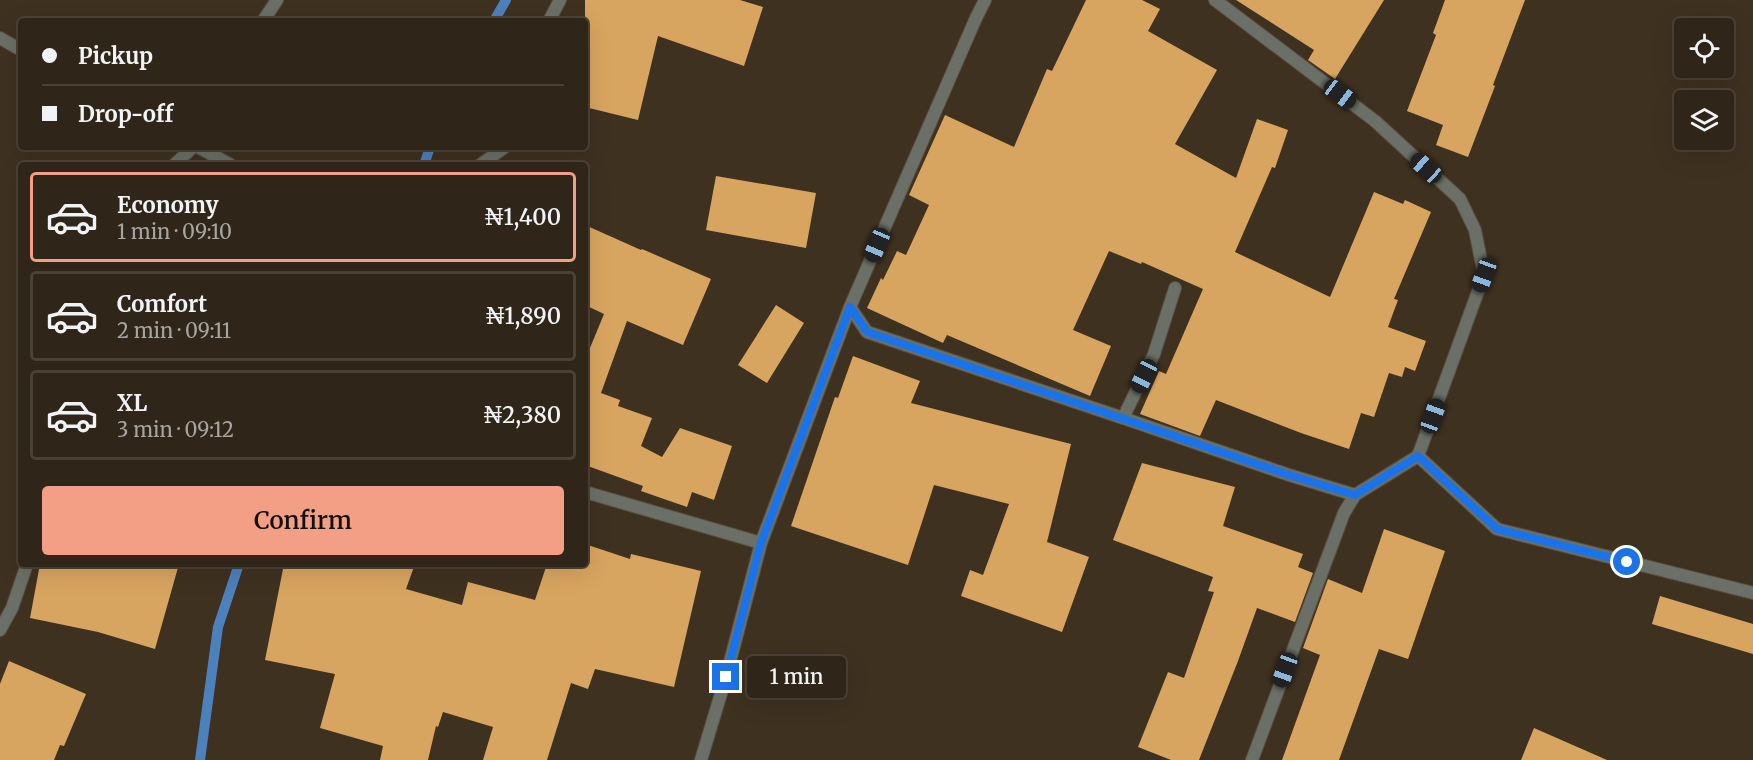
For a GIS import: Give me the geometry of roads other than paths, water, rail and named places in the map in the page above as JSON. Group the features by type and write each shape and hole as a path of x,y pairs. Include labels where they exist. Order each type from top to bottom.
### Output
{"street":[{"path":"265,18 277,0"},
{"path":"551,18 560,0"},
{"path":"701,760 726,677 761,543 850,307 985,0"},
{"path":"1215,0 1375,121 1460,199 1475,230 1484,275 1418,456 1355,495 1344,513 1252,760"},
{"path":"0,38 18,48"},
{"path":"177,162 190,150"},
{"path":"204,150 226,162"},
{"path":"484,162 501,150"},
{"path":"1123,418 1155,354 1175,288"},
{"path":"850,307 867,332 1289,475 1355,495"},
{"path":"1418,456 1497,529 1753,593"},
{"path":"588,493 761,543"},
{"path":"0,630 12,608 26,567"}],"waterway":[{"path":"496,18 506,0"},
{"path":"425,162 429,150"},
{"path":"200,760 218,627 238,567"}]}
